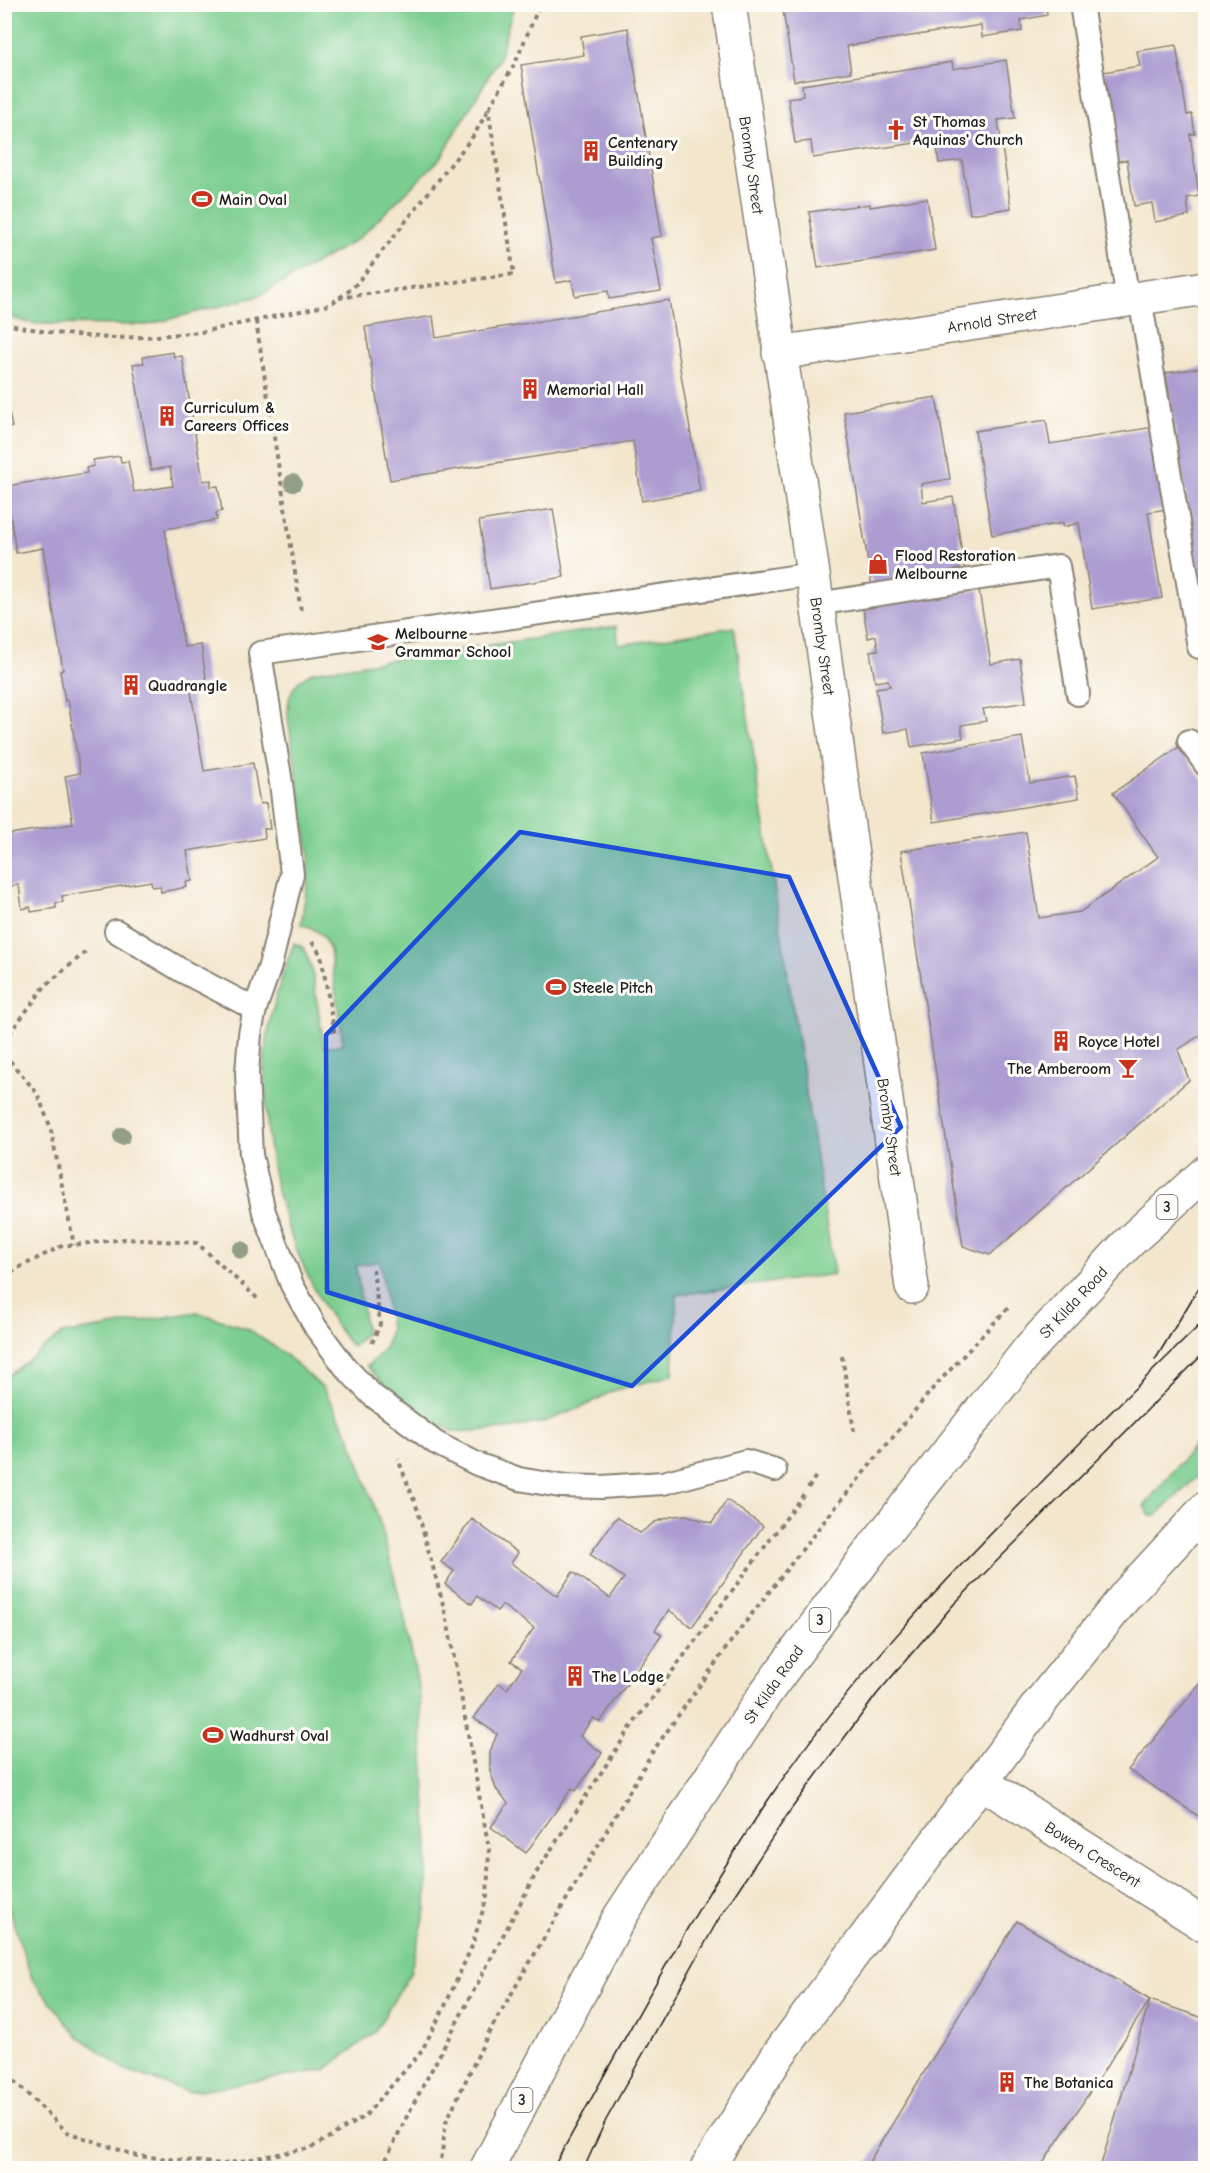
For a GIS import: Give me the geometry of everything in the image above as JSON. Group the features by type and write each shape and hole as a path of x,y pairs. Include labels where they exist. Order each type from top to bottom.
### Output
{"main road":[{"name":"Bromby Street","path":"729,4 815,589 912,1287"},
{"name":"Arnold Street","path":"779,353 1206,288"},
{"name":"St Kilda Road","path":"487,2169 619,1918 767,1691 873,1548 1030,1348 1130,1242 1206,1172"},
{"path":"706,2169 778,2055 1066,1668 1127,1594 1206,1508"},
{"name":"Bowen Crescent","path":"981,1782 1206,1926"}],"lane":[{"path":"1081,4 1199,647"},
{"path":"775,1470 746,1461 663,1483 601,1487 560,1486 519,1479 477,1464 427,1436 372,1395 346,1368 316,1328 292,1285 264,1212 251,1155 247,1073 250,1034 255,1009 270,966 292,874 281,783 260,653 815,589 1058,566 1078,694"},
{"path":"1189,741 1206,765"},
{"path":"116,932 183,972 255,1009"}],"path":[{"path":"4,324 54,333 108,338 147,337 201,332 329,305 353,288 474,135 516,61 540,4"},
{"path":"339,298 513,274 488,108"},
{"path":"256,321 307,646"},
{"path":"4,1041 45,986 85,952 116,932"},
{"path":"327,984 335,1036"},
{"path":"4,1054 37,1093 46,1115 74,1245"},
{"path":"4,1278 18,1268 62,1246 125,1239 197,1243 280,1318 316,1328"},
{"path":"373,1269 380,1323"},
{"path":"842,1356 854,1431"},
{"path":"4,2066 16,2083 66,2132 137,2156 224,2164 311,2148 365,2116 421,2052 472,1946 487,1897 489,1849 447,1619 417,1508 396,1456"},
{"path":"382,2169 406,2118 539,1868 631,1727 816,1476"},
{"path":"4,2148 8,2169"}],"highlighted area":[{"path":"520,832 789,877 901,1127 632,1386 327,1292 326,1035"}],"green space":[{"name":"Main Oval","path":"4,5 514,5 499,59 440,159 358,239 259,296 147,325 33,324 5,316"},
{"name":"Steele Pitch","path":"616,626 619,645 734,627 834,1274 677,1295 673,1375 612,1391 587,1405 544,1422 508,1429 454,1432 430,1418 385,1385 367,1366 383,1350 388,1341 390,1328 380,1261 356,1266 366,1333 352,1347 327,1312 307,1274 288,1229 276,1186 269,1142 264,1062 275,1001 294,943 304,948 312,970 324,1047 343,1044 330,950 319,933 301,924 309,853 288,719 288,704 295,686 312,672"},
{"name":"Wadhurst Oval","path":"197,1312 248,1329 285,1354 323,1388 350,1437 381,1526 404,1615 420,1696 428,1848 426,1911 410,1973 375,2032 325,2070 188,2092 124,2069 77,2035 32,1979 4,1894 4,1379 62,1334"},
{"path":"1205,1432 1205,1469 1156,1516 1150,1516 1144,1506"}],"building":[{"path":"820,4 1046,4 1047,15 1021,20 1022,31 982,37 981,25 847,46 851,72 794,81 783,10"},
{"name":"Centenary Building","path":"628,28 662,236 651,238 661,291 609,299 608,291 575,296 572,280 556,283 521,65 584,55 581,36"},
{"path":"1176,45 1187,115 1192,114 1195,134 1190,134 1199,196 1187,198 1189,216 1155,222 1152,203 1134,206 1127,160 1117,161 1103,72 1140,66 1137,51"},
{"name":"St Thomas Aquinas' Church","path":"1006,60 1015,118 998,120 1011,208 970,214 962,160 939,163 936,140 813,158 811,141 795,143 788,98 803,96 802,85 952,62 953,69"},
{"path":"927,198 935,250 818,268 809,212 870,204 870,207"},
{"name":"Memorial Hall","path":"669,300 700,491 642,501 633,441 390,480 365,327 433,316 436,338"},
{"name":"Quadrangle","path":"173,352 174,357 182,356 203,481 211,480 211,487 218,486 222,511 216,513 217,520 165,529 184,647 201,645 207,684 190,686 204,771 253,763 260,804 266,803 270,829 264,829 265,838 187,851 192,881 186,882 187,887 161,892 160,886 152,887 151,881 62,896 63,902 56,903 56,908 31,912 30,907 22,909 19,885 4,887 4,835 73,824 65,776 80,773 68,700 65,701 60,671 63,670 43,548 16,553 6,486 87,473 86,468 94,466 93,460 120,456 121,462 128,461 134,492 173,486 170,467 151,470 133,364 144,363 143,357"},
{"path":"1206,367 1206,616 1204,616 1166,373"},
{"path":"4,388 12,427 4,428"},
{"path":"936,397 950,479 921,484 923,502 953,497 965,572 872,587 844,412"},
{"path":"1046,420 1050,444 1154,427 1167,509 1148,512 1162,598 1092,609 1079,523 1063,527 1063,523 992,535 975,431"},
{"path":"553,509 564,577 490,589 479,521"},
{"path":"979,590 991,664 1020,659 1026,702 983,709 986,721 961,725 963,738 911,747 908,729 883,733 876,688 890,686 888,680 875,682 870,651 878,650 876,636 868,638 863,608"},
{"path":"1206,656 1206,695 1204,695 1198,657"},
{"path":"1206,727 1206,747 1196,734"},
{"path":"1022,737 1030,783 1075,776 1079,798 934,822 923,753"},
{"name":"Royce Hotel","path":"1179,747 1206,785 1206,1031 1178,1050 1189,1080 990,1255 963,1246 901,851 1026,832 1039,918 1080,912 1158,857 1113,793"},
{"name":"The Lodge","path":"727,1500 763,1526 692,1627 669,1610 655,1630 662,1635 600,1722 593,1718 580,1736 602,1753 576,1791 572,1788 526,1853 491,1827 508,1803 496,1789 490,1771 490,1752 497,1734 474,1718 499,1683 507,1689 522,1668 511,1661 534,1628 502,1605 497,1611 477,1596 472,1604 445,1584 454,1571 441,1562 472,1519 518,1553 511,1563 557,1596 573,1572 610,1598 624,1578 590,1554 617,1517 640,1533 655,1522 673,1516 686,1515 712,1523"},
{"path":"1206,1677 1206,1821 1128,1770"},
{"name":"The Botanica","path":"1017,1921 1150,2000 1040,2168 874,2168 867,2165"},
{"path":"1150,2000 1206,2019 1206,2168 1100,2168"}],"tram line":[{"path":"1155,1360 1206,1276"},
{"path":"553,2168 715,1882 803,1750 863,1674 961,1565 1206,1319"},
{"path":"584,2168 606,2120 718,1920 792,1808 877,1694 954,1604 1206,1351"}],"place":[{"name":"St Thomas Aquinas' Church","path":"896,130"},
{"name":"Centenary Building","path":"591,151"},
{"name":"Main Oval","path":"202,199"},
{"name":"Memorial Hall","path":"530,389"},
{"name":"Curriculum & Careers Offices","path":"167,416"},
{"name":"Flood Restoration Melbourne","path":"878,564"},
{"name":"Melbourne Grammar School","path":"378,642"},
{"name":"Quadrangle","path":"131,685"},
{"name":"Steele Pitch","path":"556,987"},
{"name":"Royce Hotel","path":"1061,1041"},
{"name":"The Amberoom","path":"1128,1068"},
{"name":"The Lodge","path":"575,1676"},
{"name":"Wadhurst Oval","path":"213,1735"},
{"name":"The Botanica","path":"1007,2082"}]}
